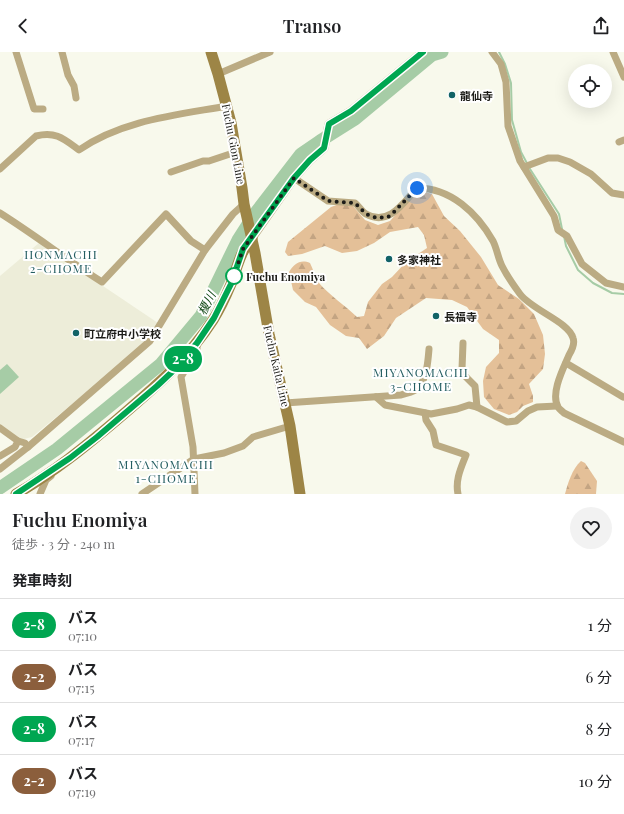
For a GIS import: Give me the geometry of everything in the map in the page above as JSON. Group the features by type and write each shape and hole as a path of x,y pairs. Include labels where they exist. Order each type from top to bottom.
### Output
{"main road":[{"name":"Fuchu Gion Line","path":"211,52 227,106 246,217 251,233"},
{"path":"16,494 70,458 173,371 197,343 214,318 231,284 243,249 251,233"},
{"name":"Fuchu Kaita Line","path":"251,233 269,334 290,426 300,494"}],"street":[{"path":"16,52 34,109 43,109"},
{"path":"62,52 68,75 74,86 76,98"},
{"path":"218,74 270,52"},
{"path":"251,233 294,178 310,160 324,148 329,124 351,111 423,52"},
{"path":"492,52 501,64 506,82 508,126 520,161 554,216 558,230 567,236 582,264 606,284 624,287"},
{"path":"613,52 624,77"},
{"path":"0,169 36,136 44,134 59,136 79,150 88,143 110,133 145,121 227,106"},
{"path":"171,172 236,152"},
{"path":"524,167 548,158 558,158 570,162 591,174 612,193 624,195"},
{"path":"294,178 328,201 355,203 366,214 377,218 388,217 417,188 438,191 457,199 473,212 493,241 502,266 521,295 534,307 567,328 574,338 573,348 558,382 556,398 557,406 564,414 624,442"},
{"path":"0,468 28,447 150,341 205,250 233,214 244,204"},
{"path":"0,213 102,282 166,214 191,241 205,250"},
{"path":"194,494 193,447 181,377 197,351 197,343"},
{"path":"463,343 462,370 464,375 475,386 477,407"},
{"path":"285,403 401,395 412,392 419,387 427,367 429,349"},
{"path":"566,363 623,397"},
{"path":"376,397 384,405 431,414 469,405 477,407 507,422 516,421 528,411 537,407 557,406"},
{"path":"425,413 426,420 433,431 436,445 466,455 459,473 457,487 458,494"},
{"path":"142,494 194,459 224,453 243,446 253,437 290,426"},
{"path":"0,428 18,441 25,443 28,447"},
{"path":"0,456 15,447 18,441"},
{"path":"40,494 46,480 70,458"}],"shaded area":[{"name":"町立府中小学校","path":"39,243 158,323 146,343 32,437 20,440 0,426 0,276"},
{"path":"7,364 19,377 0,394 0,370"}],"green space":[{"path":"422,191 432,194 444,216 460,231 481,257 498,285 519,299 534,314 543,335 545,354 543,369 529,384 533,396 533,402 523,406 517,412 509,415 494,409 484,397 483,381 486,367 499,353 499,340 483,329 467,307 452,300 426,298 396,318 384,336 367,349 359,338 346,336 330,325 316,307 305,302 293,290 289,272 300,262 310,263 319,283 323,288 357,317 364,316 368,302 382,284 392,277 406,262 427,248 424,235 418,227 390,232 374,243 357,251 342,253 325,246 302,254 288,256 285,252 288,242 331,207 342,203 353,206 365,220 378,225 390,221 415,193"},
{"path":"581,461 585,463 597,481 596,494 565,494 573,472"}],"waterway":[{"name":"榎川","path":"0,488 57,449 161,364 201,316 238,240 254,215 301,154 355,119 432,55 442,52"},
{"path":"499,52 505,64 511,83 512,120 521,152 530,169 559,214 562,229"},
{"path":"564,236 566,246 578,270 593,283 612,293 624,294"}],"bus line":[{"name":"2-8","path":"16,494 70,458 97,437 173,371 197,343 214,318 231,284 243,249 294,178 310,160 324,148 329,124 351,111 423,52"}],"place":[{"name":"龍仙寺","path":"452,95"},
{"name":"多家神社","path":"389,259"},
{"name":"Fuchu Enomiya","path":"234,276"},
{"name":"長福寺","path":"436,316"},
{"name":"町立府中小学校","path":"76,333"}],"district":[{"name":"HONMACHI 2-CHOME","path":"61,261"},
{"name":"MIYANOMACHI 3-CHOME","path":"421,379"},
{"name":"MIYANOMACHI 1-CHOME","path":"166,471"}],"route":[{"path":"234,276 243,249 294,178 328,201 355,203 366,214 377,218 388,217 417,188"}]}
